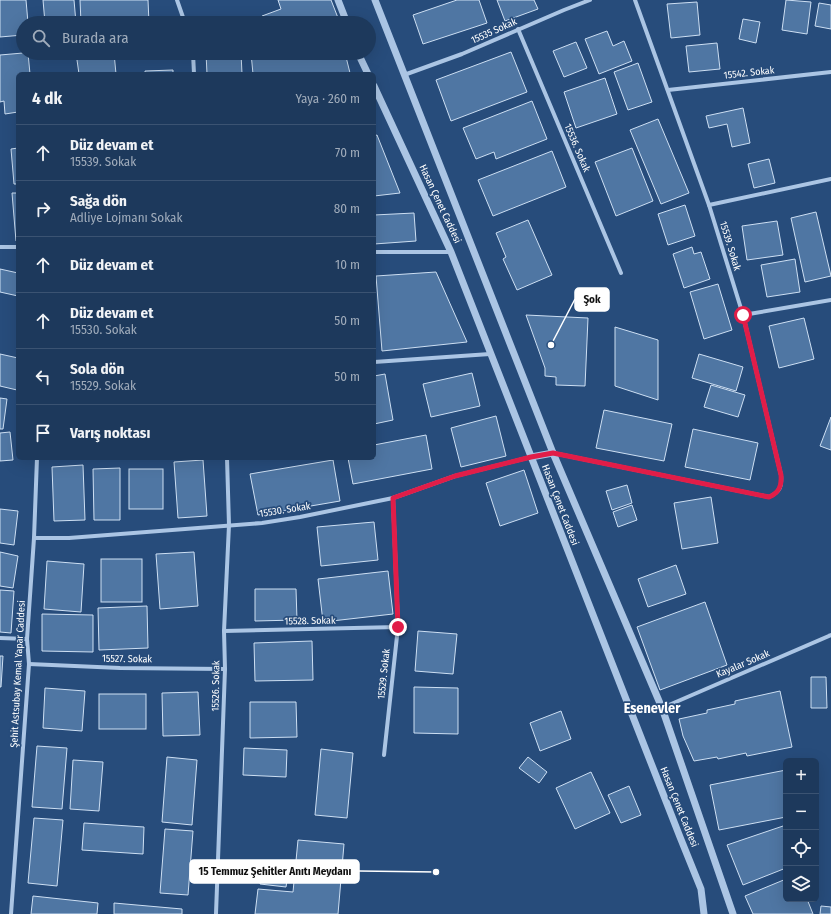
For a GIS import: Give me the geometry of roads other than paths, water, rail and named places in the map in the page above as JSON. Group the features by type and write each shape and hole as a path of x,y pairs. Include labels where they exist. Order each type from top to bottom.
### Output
{"street":[{"path":"177,0 183,16"},
{"path":"338,0 344,16"},
{"path":"375,0 403,75 553,453 662,708 733,914"},
{"name":"15535 Sokak","path":"403,75 462,54 518,29 590,0"},
{"name":"15539. Sokak","path":"553,453 769,497 780,489 782,482 743,315 709,205 635,0"},
{"name":"15536. Sokak","path":"518,29 621,273"},
{"path":"193,60 194,72"},
{"path":"361,60 367,72"},
{"name":"15542. Sokak","path":"668,90 831,72"},
{"name":"Hasan Çenet Caddesi","path":"376,90 451,252 701,889 704,914"},
{"path":"709,205 831,179"},
{"path":"0,247 16,247"},
{"path":"376,252 451,252"},
{"path":"743,315 831,300"},
{"path":"376,362 490,354"},
{"path":"531,457 553,453"},
{"name":"15530. Sokak","path":"34,538 69,538 229,524 262,523 300,517 393,498 455,476 531,457"},
{"name":"Şehit Astsubay Kemal Yapar Caddesi","path":"11,914 28,664 27,639 34,538 37,460"},
{"name":"15526. Sokak","path":"216,914 225,669 224,631 229,524 227,460"},
{"name":"15529. Sokak","path":"384,755 398,627 393,498"},
{"name":"15528. Sokak","path":"224,631 398,627"},
{"name":"Kayalar Sokak","path":"662,708 831,635"},
{"path":"0,638 27,639"},
{"name":"15527. Sokak","path":"28,664 120,668 225,669"}],"place":[{"name":"Şok","path":"551,345"},
{"name":"15 Temmuz Şehitler Anıtı Meydanı","path":"436,872"}],"district":[{"name":"Esenevler","path":"652,708"}]}
